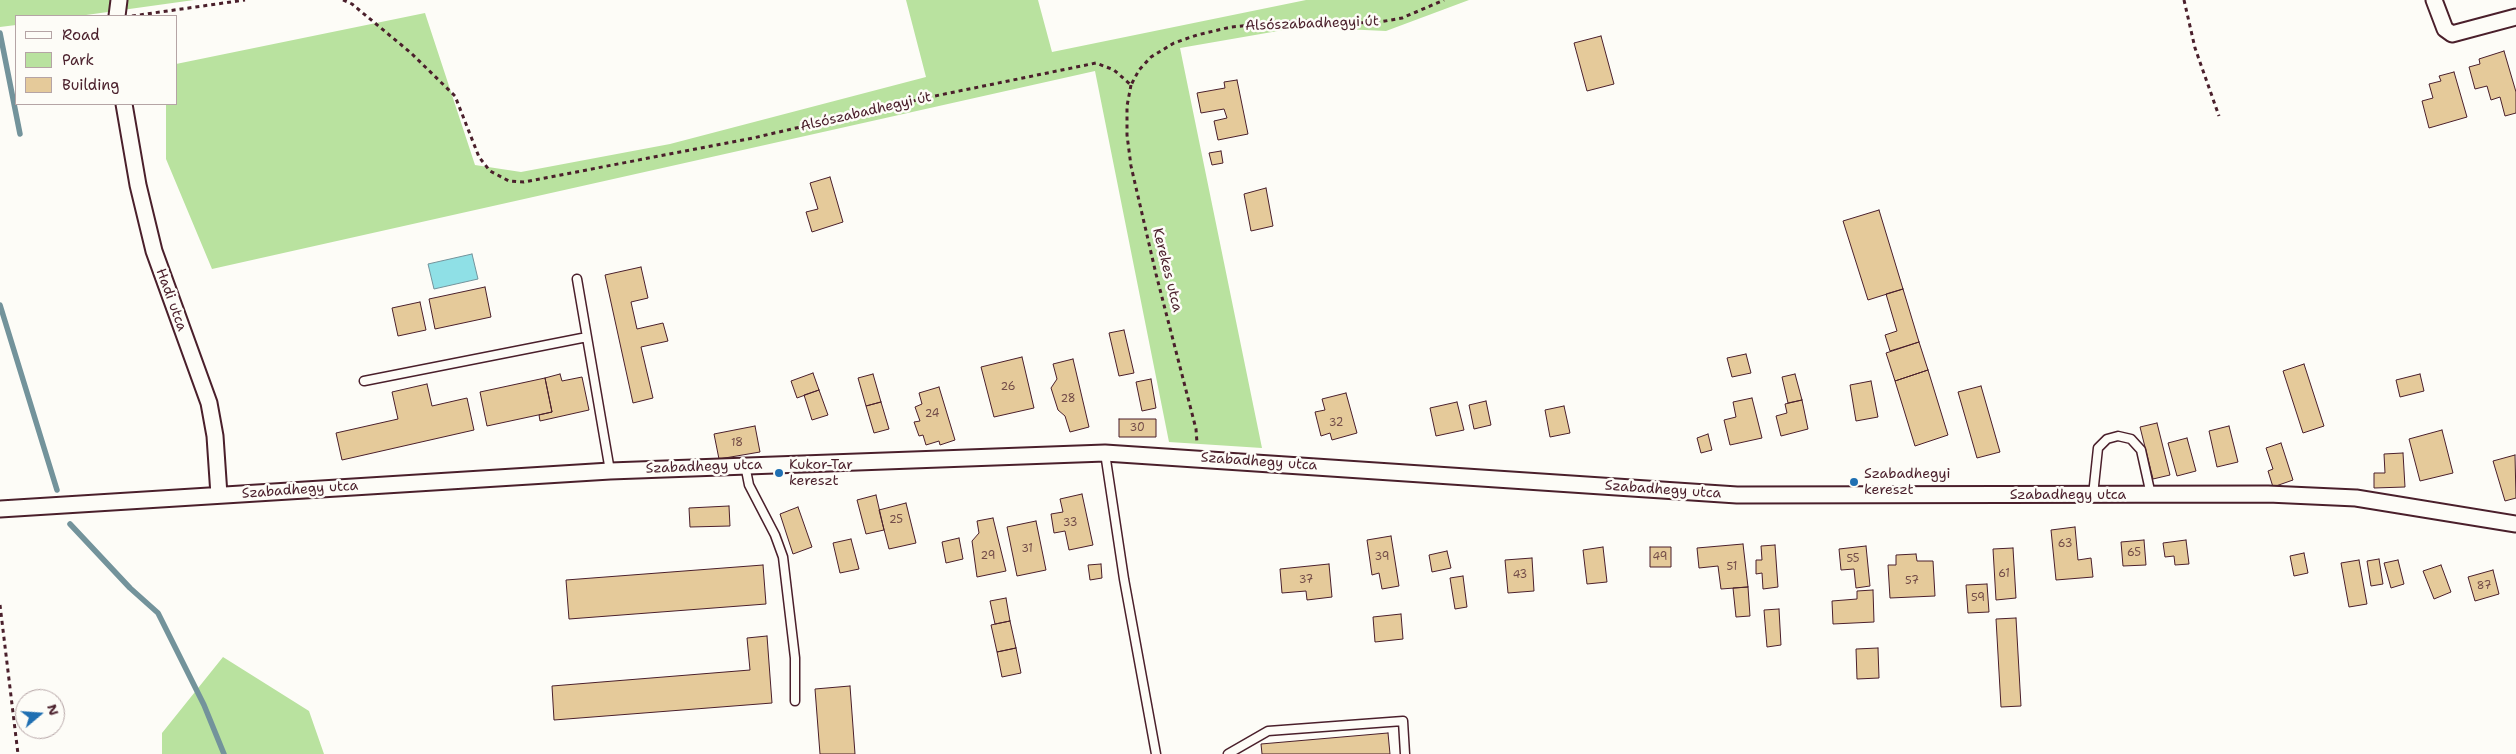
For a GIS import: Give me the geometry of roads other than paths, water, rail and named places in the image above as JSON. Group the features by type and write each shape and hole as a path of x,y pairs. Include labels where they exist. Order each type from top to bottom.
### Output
{"street":[{"path":"117,15 119,0"},
{"path":"2434,0 2445,29 2452,34 2516,17"},
{"name":"Hadi utca","path":"124,105 138,185 154,251 209,403 215,436 219,495"},
{"name":"Szabadhegy utca","path":"0,510 610,471 1105,453 1737,495 2268,494 2356,498 2516,524"}],"lane":[{"path":"577,279 610,471"},
{"path":"364,382 587,337"},
{"path":"2093,495 2098,448 2107,439 2118,436 2131,439 2141,450 2151,495"},
{"path":"1105,453 1124,579 1156,754"},
{"path":"744,465 749,485 776,535 783,558 795,658 795,701"},
{"path":"1228,754 1242,744 1268,731 1402,721 1405,754"},
{"path":"1242,744 1243,754"}],"water":[{"path":"472,254 478,279 434,289 428,264"}],"waterway":[{"path":"0,33 20,134"},
{"path":"0,305 57,490"},
{"path":"70,524 130,588 158,613 204,705 224,754"}],"place":[{"name":"Kukor-Tar kereszt","path":"779,473"},
{"name":"Szabadhegyi kereszt","path":"1854,482"}]}
